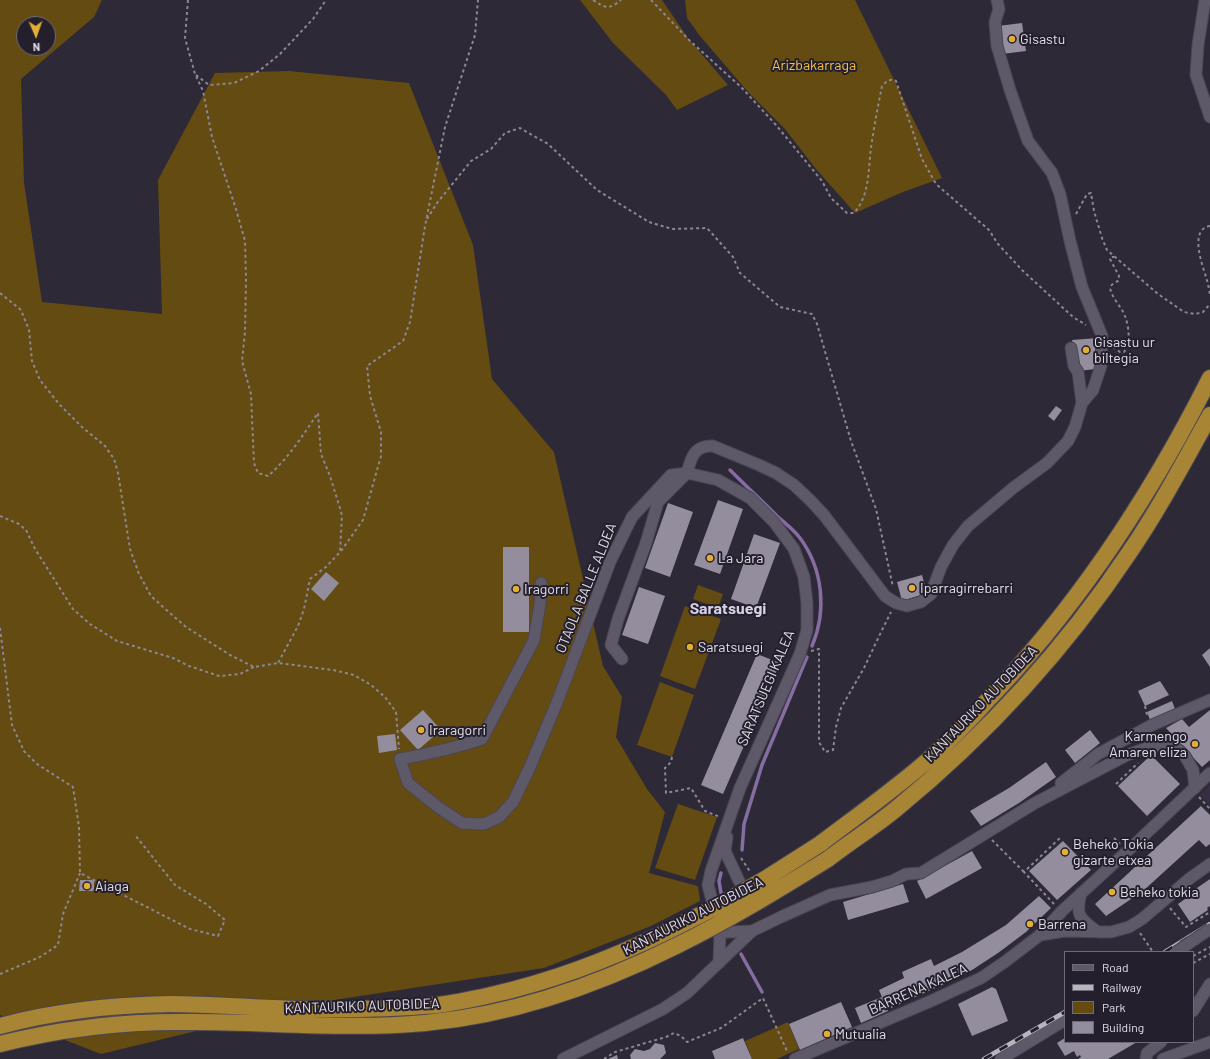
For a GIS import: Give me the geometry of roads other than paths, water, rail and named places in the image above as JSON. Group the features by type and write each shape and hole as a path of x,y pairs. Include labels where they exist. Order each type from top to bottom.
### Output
{"highway":[{"name":"KANTAURIKO AUTOBIDEA","path":"0,1026 74,1011 170,1004 296,1009 384,1008 439,1005 469,1000 533,985 598,963 668,932 727,901 820,844 921,767 1009,679 1088,580 1124,530 1156,478 1210,378"},
{"name":"KANTAURIKO AUTOBIDEA","path":"0,1044 41,1035 128,1023 218,1022 342,1027 426,1023 457,1019 514,1007 559,995 619,973 676,946 755,904 828,859 895,810 965,748 1041,668 1093,603 1129,553 1177,475 1210,415"}],"street":[{"path":"622,659 612,645 618,619 646,543 658,502 687,473 690,460 695,452 704,446 713,446 776,473 794,485 810,500 841,537 885,596 896,603 907,606 916,604 927,598 934,589 941,567 953,545 968,526 1047,463 1061,449 1072,434 1082,403 1093,390 1101,366 1102,336 1082,287 1060,194 1052,173 1028,142 1010,90 997,46 995,22 999,10 997,0"},
{"path":"1205,0 1198,45 1196,75 1210,117"},
{"path":"1071,348 1074,366 1078,372 1082,403"},
{"name":"SARATSUEGI KALEA","path":"687,473 718,480 750,498 774,522 794,549 804,577 807,603 807,630 800,654 752,760 711,871 708,885 720,931 719,963"},
{"name":"OTAOLA BALLE ALDEA","path":"541,584 540,604 534,640 482,739 433,753 400,759 408,782 438,807 462,823 484,824 499,817 513,802 529,769 558,700 610,562 632,517 671,475 687,473"},
{"path":"1035,803 1098,754 1150,726 1210,700"},
{"path":"563,1059 663,1010 687,993 752,931 830,895 892,882 906,874 921,873 1035,803 1127,755 1153,746 1174,747 1185,756 1193,770 1194,789"},
{"name":"BARRENA KALEA","path":"796,1058 931,1001 981,978 1006,961 1040,935 1081,893 1210,774"},
{"name":"SARATSUEGI KALEA","path":"729,821 725,852 739,881"},
{"path":"1040,935 1065,931 1111,932 1129,926 1210,864"},
{"path":"1081,893 1078,906 1079,914 1084,922 1098,932"},
{"path":"1177,951 1210,929"},
{"path":"720,931 752,931"},
{"path":"1194,1009 1210,984"},
{"path":"1001,1059 1064,1021"},
{"path":"1163,1059 1210,1042"},
{"path":"1146,1059 1147,1053 1160,1043"}],"waterway":[{"name":"Saratsuegi","path":"730,470 795,532 808,550 818,577 821,605 817,633 812,646"},
{"name":"Saratsuegi","path":"742,850 744,824 762,765 807,657"},
{"name":"Saratsuegi","path":"721,873 719,881 721,893"},
{"name":"Saratsuegi","path":"741,954 762,992"}],"railway":[{"path":"1167,951 1210,924"},
{"path":"984,1059 1064,1013"}],"place":[{"name":"Gisastu","path":"1012,39"},
{"name":"Gisastu ur biltegia","path":"1086,350"},
{"name":"La Jara","path":"710,558"},
{"name":"Iparragirrebarri","path":"912,588"},
{"name":"Iragorri","path":"516,589"},
{"name":"Saratsuegi","path":"690,647"},
{"name":"Iraragorri","path":"421,730"},
{"name":"Karmengo Amaren eliza","path":"1195,744"},
{"name":"Beheko Tokia gizarte etxea","path":"1065,852"},
{"name":"Aiaga","path":"87,886"},
{"name":"Beheko tokia","path":"1112,892"},
{"name":"Barrena","path":"1030,924"},
{"name":"Mutualia","path":"827,1034"}],"district":[{"name":"Saratsuegi","path":"728,609"}],"park label":[{"name":"Arizbakarraga","path":"814,65"}]}
